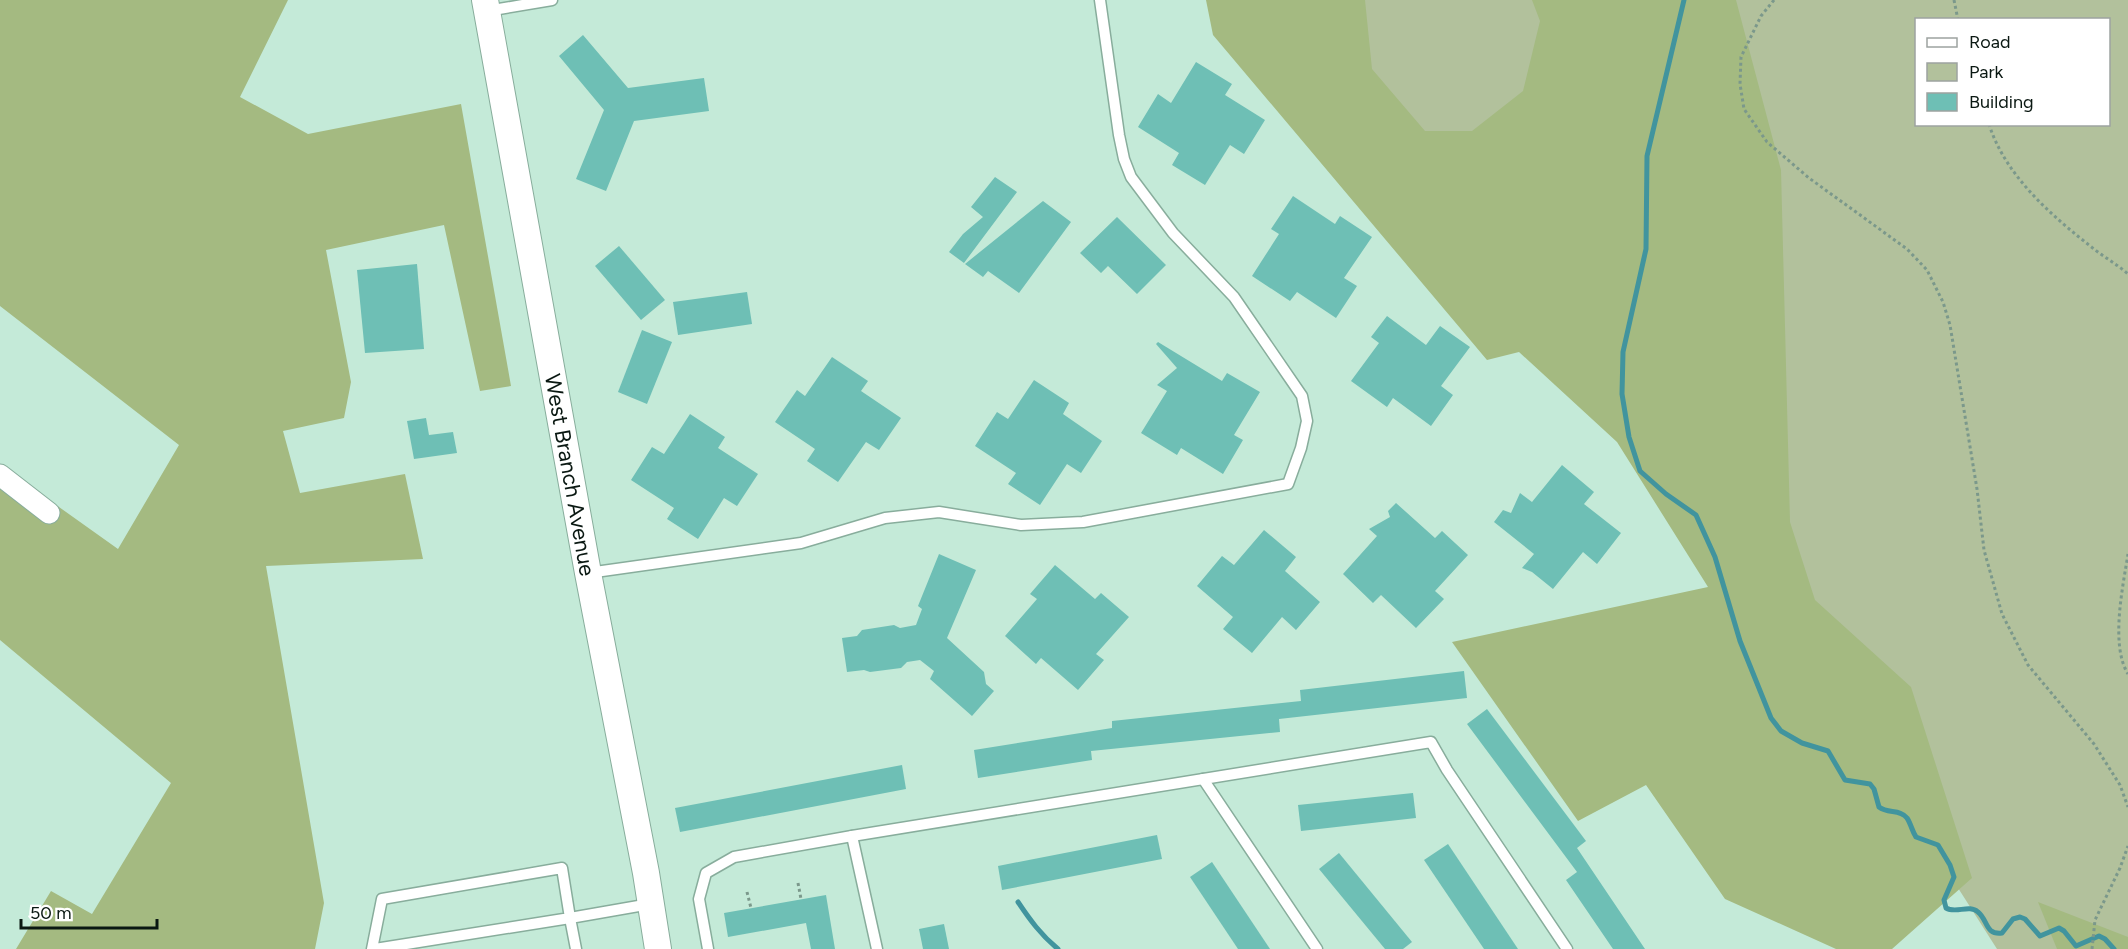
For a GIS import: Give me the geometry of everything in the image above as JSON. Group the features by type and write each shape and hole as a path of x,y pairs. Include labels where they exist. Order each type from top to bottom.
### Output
{"street":[{"name":"West Branch Avenue","path":"486,6 658,949"},
{"path":"0,475 49,513"}],"lane":[{"path":"486,6 552,0"},
{"path":"588,573 801,543 885,518 939,512 1021,525 1083,522 1288,484 1301,448 1306,422 1302,396 1234,297 1173,233 1131,177 1119,135 1101,0"},
{"path":"708,949 699,899 706,873 734,857 1431,742 1447,770 1567,949"},
{"path":"1203,779 1317,949"},
{"path":"852,836 877,949"},
{"path":"576,949 570,918 562,868 382,899 373,949 570,918 651,904"}],"path":[{"path":"1774,0 1761,16 1741,57 1740,84 1744,110 1767,142 1809,178 1907,249 1927,270 1950,325 1977,489 1984,550 2002,614 2028,665 2094,744 2120,785 2128,807"},
{"path":"1954,0 1958,18"},
{"path":"1990,126 2006,162 2022,184 2096,251 2128,274"},
{"path":"2128,554 2119,632 2124,668 2128,674"},
{"path":"2092,949 2095,920 2128,846"},
{"path":"798,883 801,899"},
{"path":"747,892 751,908"}],"green space":[{"path":"0,0 288,0 240,97 308,134 461,104 511,386 480,391 444,225 326,250 351,382 344,418 283,431 300,493 405,474 423,559 266,566 324,903 315,949 16,949 51,891 92,914 171,783 0,640 0,465 118,549 179,445 0,306"},
{"path":"1206,0 1365,0 1372,69 1425,131 1472,131 1523,91 1540,21 1532,0 1736,0 1781,170 1790,522 1815,600 1911,687 1972,878 1892,949 1836,949 1725,899 1646,785 1578,821 1452,642 1708,587 1617,442 1519,352 1487,360 1213,35"},
{"path":"1295,0 2128,0 2128,949 1997,949 1810,656 1481,204"},
{"path":"2038,902 2128,937 2128,949 2057,949"}],"building":[{"path":"583,35 628,88 704,78 709,111 634,121 606,191 576,179 604,110 559,56"},
{"path":"1196,62 1232,84 1225,95 1265,120 1244,154 1230,145 1205,185 1172,165 1179,153 1138,127 1158,94 1171,103"},
{"path":"995,177 1017,192 964,263 949,252 963,234 983,217 971,207"},
{"path":"1293,196 1335,224 1340,216 1372,237 1344,278 1357,286 1336,318 1297,292 1290,301 1252,276 1279,234 1271,229"},
{"path":"1043,201 1071,222 1019,293 988,271 983,277 965,264"},
{"path":"1117,217 1166,265 1137,294 1108,266 1101,273 1080,253"},
{"path":"619,246 665,300 641,320 595,266"},
{"path":"417,264 424,349 365,353 357,270"},
{"path":"747,292 752,324 678,335 673,302"},
{"path":"1387,316 1426,345 1440,326 1470,347 1441,386 1453,395 1431,426 1393,398 1387,407 1351,381 1379,343 1371,337"},
{"path":"642,330 672,342 647,404 618,392"},
{"path":"1158,342 1222,381 1227,373 1260,392 1234,435 1243,440 1223,474 1181,448 1177,455 1141,433 1167,391 1157,385 1177,368 1156,344"},
{"path":"832,357 868,381 861,391 901,418 879,450 866,442 838,482 807,461 815,449 775,422 797,390 805,396"},
{"path":"1034,380 1069,403 1063,414 1102,441 1081,473 1067,464 1040,505 1008,484 1016,473 975,446 997,412 1008,419"},
{"path":"690,414 725,437 718,448 758,474 737,506 724,498 698,539 667,519 674,508 631,480 652,447 664,454"},
{"path":"426,418 429,435 453,432 457,453 414,459 407,421"},
{"path":"1562,465 1594,492 1584,504 1621,533 1597,564 1583,552 1553,589 1532,572 1522,568 1534,554 1494,522 1503,510 1511,513 1520,493 1532,502"},
{"path":"1396,503 1435,538 1442,531 1468,555 1435,591 1444,599 1416,628 1381,595 1373,603 1343,574 1377,536 1369,529 1390,517 1388,511"},
{"path":"1264,530 1296,557 1285,571 1320,602 1296,630 1282,617 1252,653 1223,629 1233,617 1197,586 1222,556 1234,565"},
{"path":"939,554 976,570 947,638 984,672 986,684 994,691 972,716 930,679 934,671 920,660 907,662 901,668 847,672 842,638 857,636 862,630 894,625 900,628 916,625 922,609 918,606"},
{"path":"1055,565 1095,599 1101,593 1129,617 1096,654 1104,660 1078,690 1041,658 1036,664 1005,636 1037,599 1030,594"},
{"path":"1464,671 1467,698 1279,719 1280,732 1091,751 1092,760 978,778 974,750 1112,728 1112,721 1301,701 1300,690"},
{"path":"1487,709 1586,841 1577,848 1645,949 1613,949 1566,880 1577,872 1467,724"},
{"path":"902,765 906,789 680,832 675,808"},
{"path":"1413,793 1416,818 1301,831 1298,805"},
{"path":"1157,835 1162,859 1002,890 998,866"},
{"path":"1448,844 1518,949 1484,949 1424,860"},
{"path":"1339,853 1412,942 1403,949 1385,949 1319,869"},
{"path":"1212,862 1270,949 1238,949 1190,877"},
{"path":"826,895 835,949 811,949 806,923 728,937 724,913"},
{"path":"944,924 949,949 923,949 919,929"}],"waterway":[{"path":"1684,0 1647,156 1646,249 1623,352 1622,394 1629,437 1640,471 1666,494 1696,515 1715,557 1740,641 1771,718 1781,731 1802,743 1828,751 1845,780 1870,784 1874,789 1879,807 1904,815 1916,837 1938,845 1954,877 1944,900 1946,908 1974,910 1981,915 1992,932 1996,933 2002,933 2013,919 2020,917 2025,919 2040,936 2059,928 2076,946 2099,936 2114,949"},
{"path":"1018,902 1036,927 1058,949"}]}
